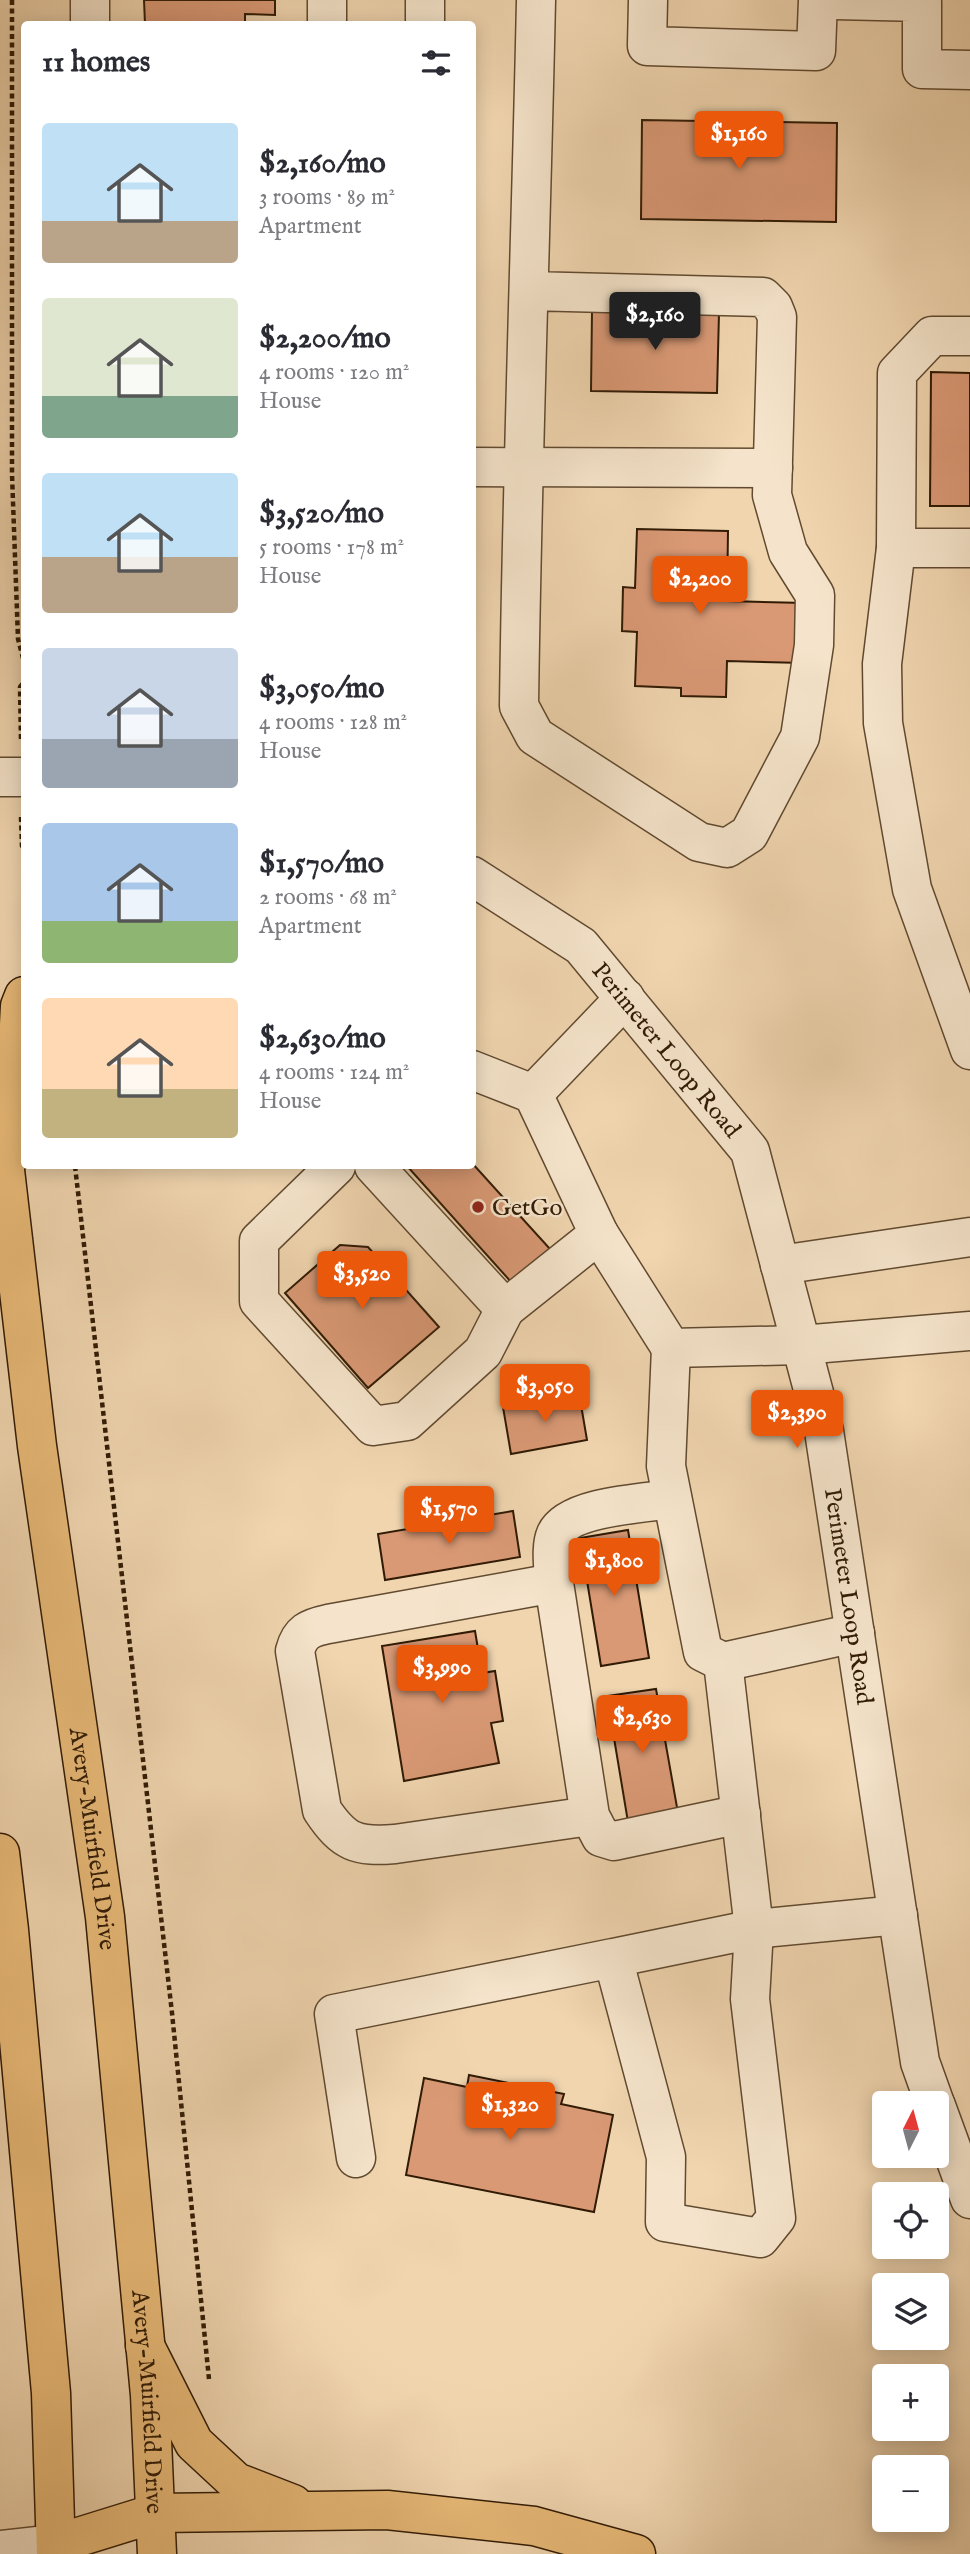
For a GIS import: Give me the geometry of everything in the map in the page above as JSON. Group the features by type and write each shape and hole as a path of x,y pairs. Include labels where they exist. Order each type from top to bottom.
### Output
{"main road":[{"path":"9,1195 21,1004"},
{"name":"Avery-Muirfield Drive","path":"0,1126 37,1446 105,1917 145,2346 157,2554"},
{"path":"0,1853 67,2551 156,2513 387,2510 534,2526 636,2554"},
{"path":"145,2346 194,2444 236,2482 311,2511"}],"street":[{"path":"90,0 90,21"},
{"path":"327,0 327,21"},
{"path":"425,0 425,21"},
{"path":"529,291 764,297 774,307 777,317 772,495 788,552 815,596 814,646 800,737 749,834 727,848 699,842 535,736 519,706 522,466 536,0"},
{"path":"648,0 647,46 816,51 818,0"},
{"path":"835,0 922,2 922,69 970,70"},
{"path":"970,336 932,336 897,373 896,548 881,664 885,736 912,889 970,1050"},
{"path":"476,467 773,468"},
{"path":"896,548 970,548"},
{"path":"0,777 21,777"},
{"name":"Perimeter Loop Road","path":"476,879 581,946 750,1151 824,1431 920,2062 931,2091"},
{"path":"533,1094 625,999"},
{"path":"476,1072 533,1094 599,1234 671,1348 666,1466 703,1652 723,1662 855,1633"},
{"path":"333,1169 259,1241 259,1301 373,1426 407,1421 483,1352 505,1309 599,1234"},
{"path":"376,1169 505,1309"},
{"path":"780,1265 970,1237"},
{"path":"671,1348 801,1345 970,1331"},
{"path":"673,1499 590,1511 568,1520 556,1534 554,1583 590,1816 601,1836 614,1841 741,1814"},
{"path":"554,1583 308,1629 299,1638 295,1651 322,1810 333,1826 349,1840 368,1846 395,1844 590,1816"},
{"path":"612,1958 666,2157 664,2222 760,2238 776,2218 750,1999 754,1929 723,1662"},
{"path":"356,2158 334,2014 754,1929 898,1915"},
{"name":"Perimeter Loop Road","path":"949,2141 970,2199"},
{"path":"0,2550 67,2551"}],"path":[{"path":"12,0 12,474 18,639 21,650"},
{"path":"75,1169 172,2013 210,2387"}],"building":[{"path":"144,0 275,0 275,15 245,14 245,21 145,21"},
{"path":"642,120 837,123 836,222 641,219"},
{"path":"592,311 719,313 717,393 591,391"},
{"path":"931,372 970,373 970,506 930,506"},
{"path":"637,529 728,531 727,601 805,603 803,663 727,661 726,697 681,696 681,688 635,686 637,632 622,631 623,587 635,588"},
{"name":"GetGo","path":"476,1167 550,1249 512,1283 410,1169"},
{"path":"340,1245 368,1247 439,1327 368,1388 285,1293"},
{"path":"579,1393 587,1440 511,1454 503,1407"},
{"path":"513,1511 520,1557 385,1580 378,1534"},
{"path":"628,1530 649,1658 601,1666 580,1538"},
{"path":"475,1631 482,1673 495,1671 503,1721 491,1723 499,1763 404,1781 382,1646"},
{"path":"656,1689 678,1813 628,1822 607,1696"},
{"path":"469,2075 564,2094 561,2104 613,2115 594,2212 406,2175 424,2078 467,2087"}],"place":[{"name":"GetGo","path":"478,1207"}]}
